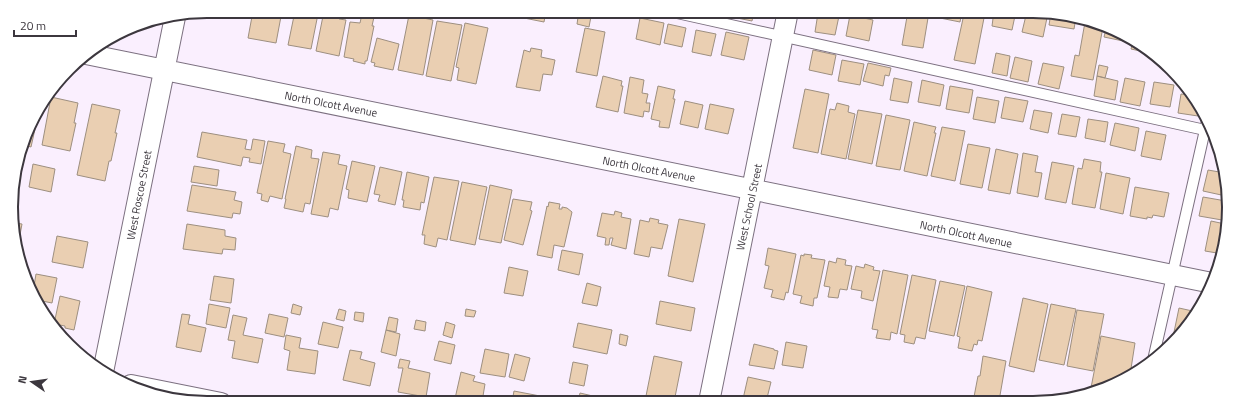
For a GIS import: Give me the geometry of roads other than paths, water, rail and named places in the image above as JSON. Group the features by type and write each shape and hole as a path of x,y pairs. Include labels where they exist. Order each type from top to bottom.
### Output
{"street":[{"name":"West School Street","path":"710,396 787,18"},
{"name":"West Roscoe Street","path":"104,366 174,21"},
{"name":"North Olcott Avenue","path":"94,56 1206,283"}],"lane":[{"path":"700,18 1204,125"},
{"path":"1155,351 1205,128"}]}
